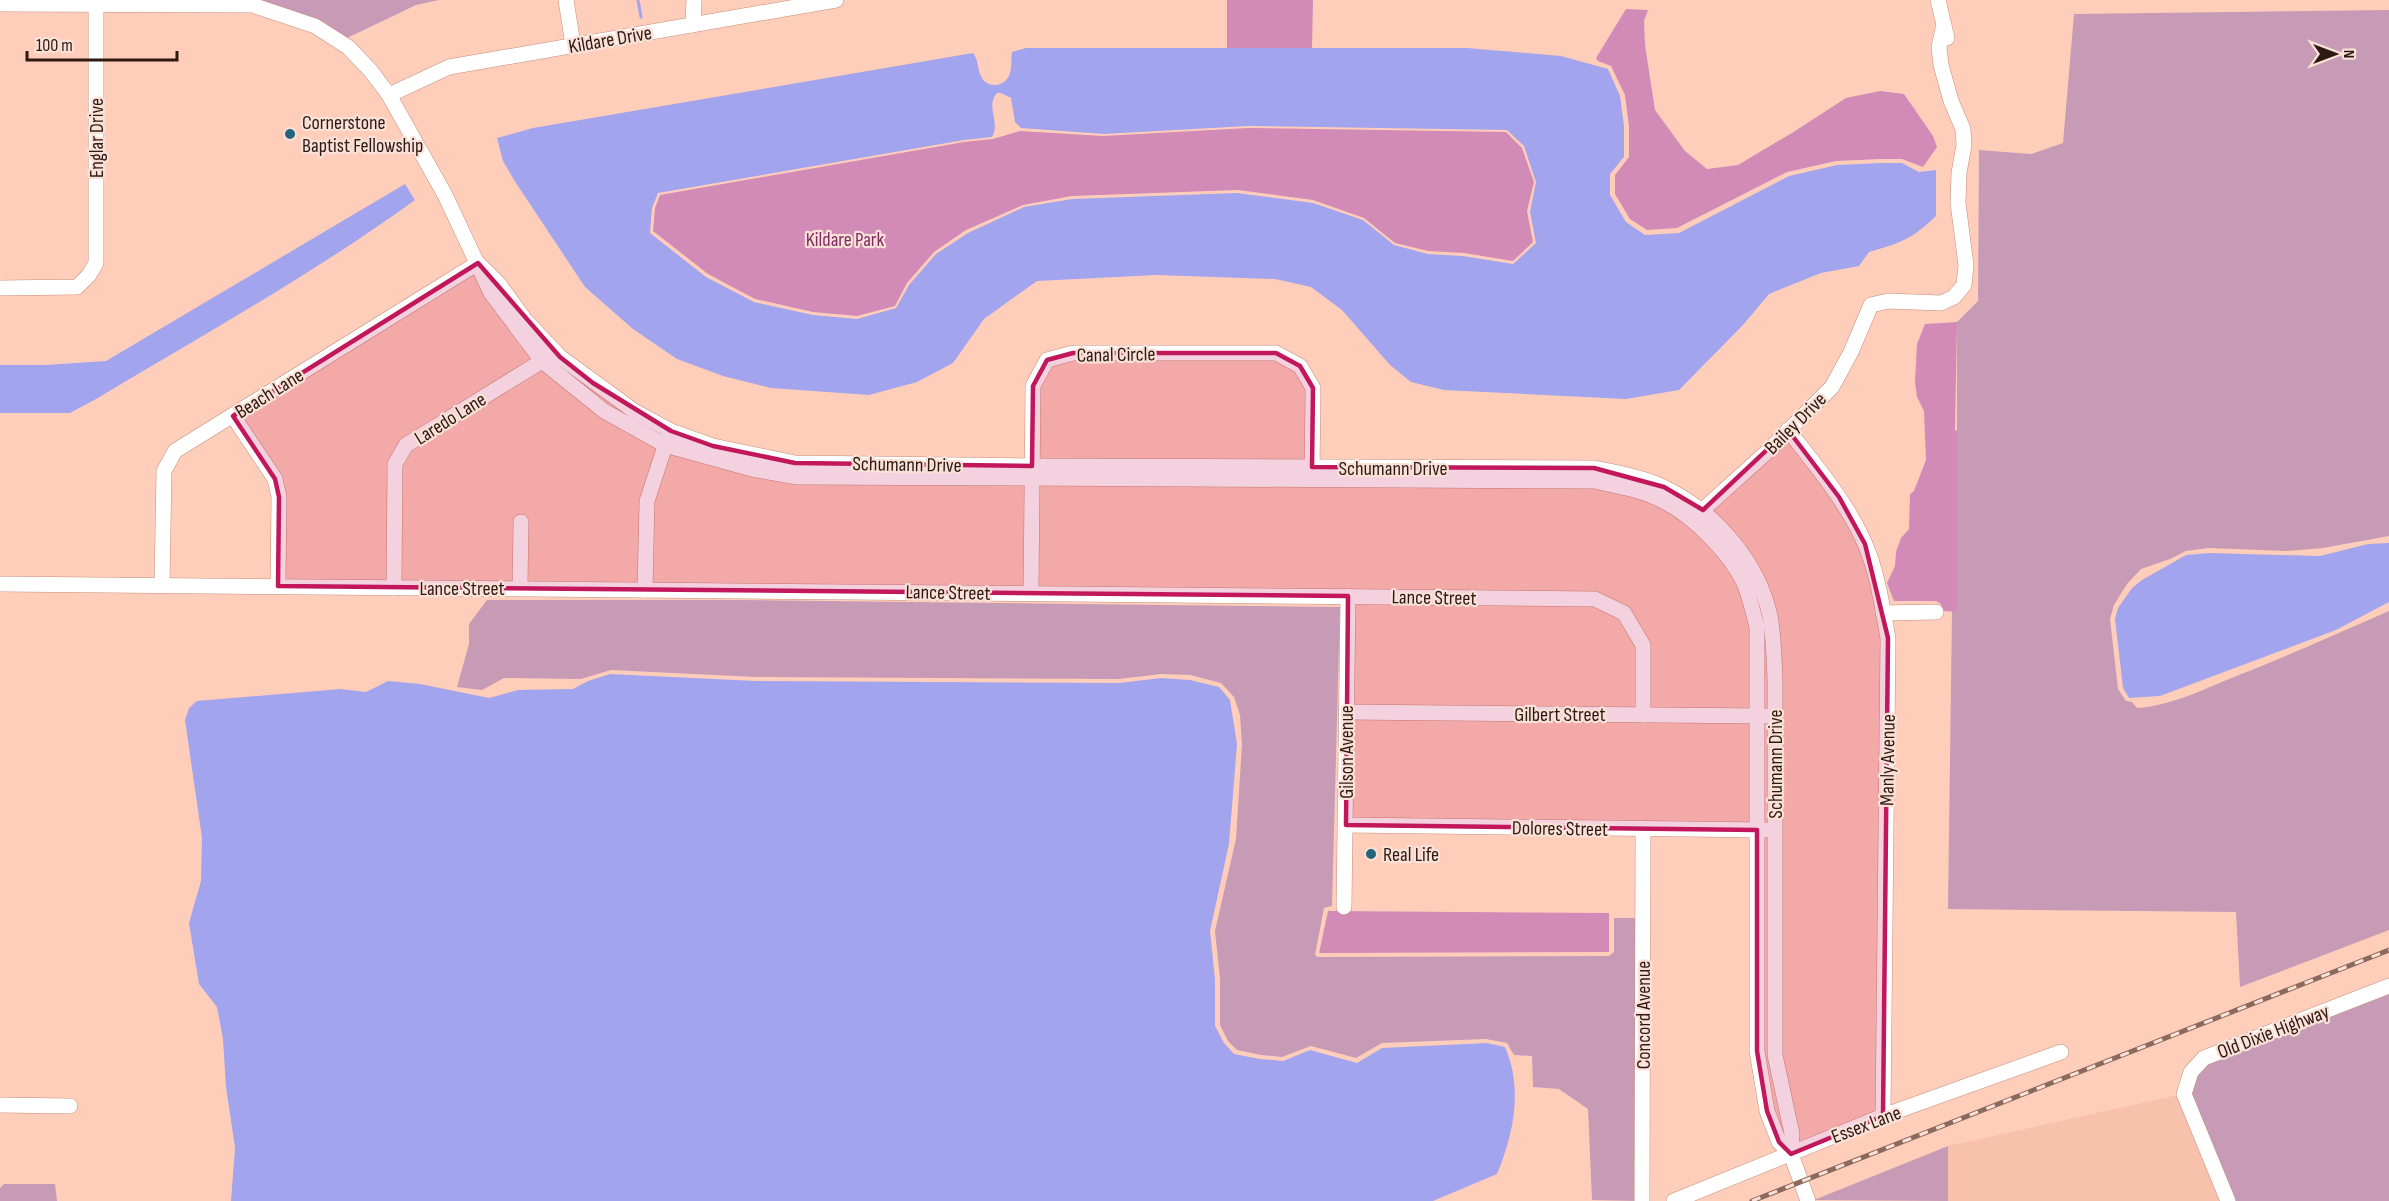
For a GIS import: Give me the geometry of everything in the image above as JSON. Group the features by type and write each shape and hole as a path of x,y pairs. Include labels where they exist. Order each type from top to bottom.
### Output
{"street":[{"path":"566,0 573,45"},
{"path":"693,25 694,0"},
{"name":"Kildare Drive","path":"389,95 449,67 833,0"},
{"name":"Bailey Drive","path":"1698,515 1832,387 1851,352 1871,305 1888,301 1941,303 1954,297 1964,285 1966,265 1958,203 1959,173 1964,145 1963,129 1951,100 1941,65 1939,46 1943,29 1938,0"},
{"name":"Schumann Drive","path":"0,4 96,2 252,5 315,26 348,47 389,95 445,195 491,293 542,361 604,411 752,469 797,477 1032,472 1312,474 1594,468 1664,487 1734,544 1762,589 1770,615 1773,637 1774,716 1775,1050 1792,1134 1791,1154 1808,1201"},
{"name":"Englar Drive","path":"0,288 77,287 89,275 96,263 96,2"},
{"name":"Schumann Drive","path":"478,263 500,284 525,320 556,353 668,438"},
{"name":"Beach Lane","path":"162,584 164,471 175,451 478,263"},
{"name":"Laredo Lane","path":"394,588 395,464 406,445 556,353"},
{"name":"Canal Circle","path":"1031,593 1033,386 1047,360 1073,353 1276,353 1300,366 1313,388 1312,474"},
{"path":"233,416 274,479 279,497 278,586"},
{"name":"Manly Avenue","path":"1788,430 1839,497 1865,544 1877,580 1888,638 1883,1116"},
{"path":"645,590 646,501 668,438"},
{"name":"Schumann Drive","path":"1698,515 1744,583 1757,627 1757,1051 1767,1111 1779,1142 1791,1154"},
{"path":"520,587 521,522"},
{"name":"Lance Street","path":"0,584 520,587 1595,600 1624,613 1643,645 1643,715"},
{"name":"Gilson Avenue","path":"1344,907 1348,596"},
{"path":"1883,613 1936,612"},
{"name":"Gilbert Street","path":"1346,712 1774,716"},
{"name":"Dolores Street","path":"1346,825 1774,830"},
{"name":"Concord Avenue","path":"1642,1201 1643,828"},
{"path":"1757,942 1774,942"},
{"name":"Old Dixie Highway","path":"2228,1201 2184,1094 2191,1072 2204,1058 2389,986"},
{"path":"1757,1051 1775,1050"},
{"name":"Essex Lane","path":"1674,1201 1883,1116 2061,1052"},
{"path":"0,1106 70,1106"}],"highlighted area":[{"path":"478,263 560,357 593,383 671,431 713,446 795,463 1032,466 1033,386 1047,360 1073,353 1276,353 1300,366 1313,388 1312,467 1594,468 1664,487 1703,510 1788,430 1839,497 1865,544 1888,638 1883,1116 1791,1154 1779,1142 1767,1111 1757,1051 1757,830 1346,825 1348,596 278,586 279,497 275,479 233,416"}],"shaded area":[{"path":"249,0 439,0 416,5 345,39 322,24 299,14"},
{"path":"2389,10 2389,536 2323,548 2287,551 2208,548 2186,551 2141,569 2127,584 2114,605 2110,619 2118,689 2126,701 2132,702 2137,708 2173,701 2196,693 2389,611 2389,930 2240,987 2236,912 1948,909 1952,611 1957,611 1957,322 1978,301 1979,150 2031,154 2063,143 2074,14"},
{"path":"487,600 736,600 1340,607 1332,906 1324,908 1315,955 1318,957 1609,956 1614,952 1614,918 1636,918 1637,1201 1592,1200 1588,1109 1559,1089 1533,1087 1532,1056 1514,1055 1507,1043 1486,1039 1382,1043 1356,1058 1311,1046 1282,1057 1261,1055 1237,1050 1228,1041 1220,1025 1220,979 1215,931 1236,839 1242,744 1240,715 1234,697 1221,683 1190,675 1161,674 1119,679 756,677 611,670 581,679 504,678 482,690 457,687 469,644 469,624"},
{"path":"2389,992 2389,1201 2234,1201 2190,1093 2196,1074 2208,1062"},
{"path":"2178,1095 2221,1201 1948,1201 1948,1146"},
{"path":"1948,1146 1948,1201 1814,1200"},
{"path":"4,1184 55,1184 57,1201 0,1201 0,1188"}],"green space":[{"path":"1227,0 1313,0 1312,48 1227,48"},
{"path":"1626,9 1648,10 1644,21 1645,45 1655,110 1685,151 1707,169 1738,165 1846,98 1880,91 1904,94 1933,136 1937,147 1923,167 1902,159 1881,159 1836,161 1787,172 1677,228 1647,230 1630,219 1615,194 1615,175 1629,157 1629,126 1625,95 1611,66 1596,58"},
{"name":"Kildare Park","path":"1248,128 1506,132 1522,148 1534,182 1527,211 1533,242 1513,261 1464,253 1428,251 1395,243 1364,218 1313,200 1238,190 1072,196 1023,205 966,230 934,252 907,283 895,306 857,316 813,312 755,299 708,274 653,231 655,208 660,195 964,142 993,139 1020,131 1103,136"},
{"path":"1957,322 1955,430 1957,431 1957,612 1943,611 1941,604 1936,601 1894,601 1887,583 1895,566 1896,552 1901,538 1909,529 1910,494 1914,491 1926,460 1924,411 1917,397 1915,382 1917,344 1925,324"},
{"path":"1328,911 1609,913 1609,952 1319,953"}],"water":[{"path":"1026,48 1467,48 1561,56 1608,69 1620,96 1624,126 1624,157 1610,174 1610,195 1626,222 1645,235 1679,233 1789,176 1837,165 1902,163 1919,172 1936,170 1936,216 1906,239 1869,252 1859,266 1821,273 1769,294 1743,325 1679,390 1626,399 1444,390 1411,382 1390,365 1342,310 1311,287 1275,279 1156,275 1037,281 984,319 953,363 917,382 869,395 771,388 723,376 677,359 633,329 585,287 514,180 503,161 497,138 533,128 973,53 983,80 995,85 1003,83 1009,76 1012,52","holes":["997,93 1011,98 1015,122 1021,128 1104,134 1248,126 1507,130 1524,146 1536,182 1530,212 1536,243 1513,264 1463,256 1428,254 1394,245 1363,220 1313,203 1237,193 1072,199 1024,207 968,233 936,254 909,285 896,308 857,319 813,315 754,302 706,277 650,233 652,208 658,193 992,137 995,126 992,104"]},
{"path":"405,184 415,200 337,253 257,303 96,399 70,413 0,413 0,365 106,361"},
{"path":"2389,543 2389,602 2336,630 2160,696 2129,698 2123,688 2115,619 2118,608 2132,588 2142,580 2186,555 2209,553 2320,556 2368,544"},
{"path":"610,674 756,681 1119,683 1161,678 1190,680 1219,687 1230,700 1237,744 1229,844 1210,931 1215,979 1215,1026 1224,1043 1234,1054 1260,1059 1283,1061 1310,1050 1357,1063 1382,1048 1487,1043 1505,1047 1514,1078 1514,1110 1508,1143 1497,1174 1433,1201 231,1201 235,1148 226,1087 223,1039 217,1007 199,984 189,923 201,881 202,838 185,720 189,708 197,701 341,689 366,692 388,681 420,684 489,698 518,690 573,689"}],"waterway":[{"path":"638,0 641,17"}],"railway":[{"path":"1752,1201 2389,950"}],"place":[{"name":"Cornerstone Baptist Fellowship","path":"290,134"},
{"name":"Real Life","path":"1371,854"}]}
